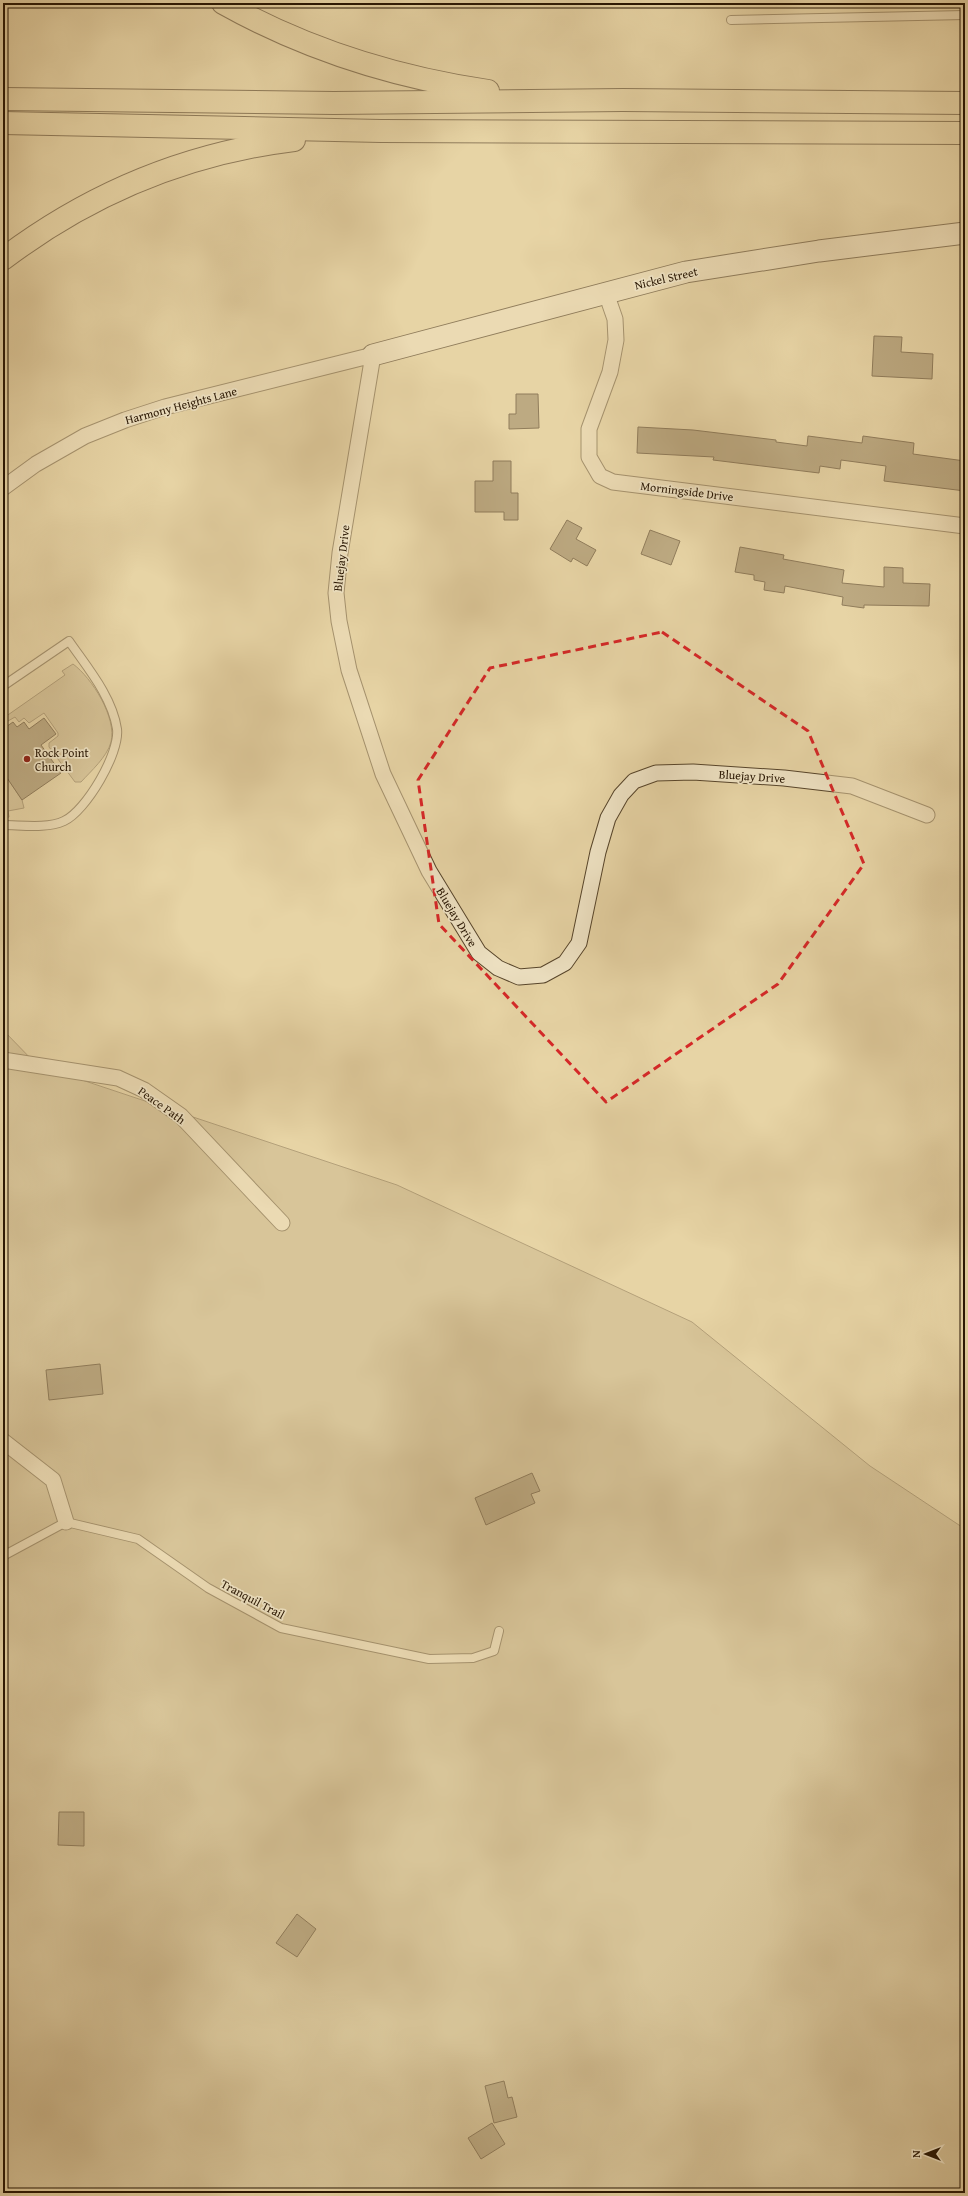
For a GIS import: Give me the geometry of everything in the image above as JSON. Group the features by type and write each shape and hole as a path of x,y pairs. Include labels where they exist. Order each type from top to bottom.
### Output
{"highway":[{"path":"223,3 265,25 333,54 400,75 508,93 623,100"},
{"path":"3,99 334,103 623,100 965,103"},
{"path":"3,123 382,131 965,133"},
{"path":"3,259 53,224 84,206 147,177 187,162 244,148 281,142 382,131"}],"street":[{"name":"Nickel Street","path":"373,355 686,272 819,251 965,233"},
{"name":"Morningside Drive","path":"606,292 615,319 616,340 610,372 589,429 589,457 600,476 613,482 965,526"},
{"name":"Harmony Heights Lane","path":"3,488 36,464 85,436 125,420 165,407 373,355"},
{"name":"Bluejay Drive","path":"373,355 340,553 336,594 339,621 349,670 383,774 428,870 479,953 498,968 519,977 542,975 565,962 579,943 598,852 608,818 621,795 634,781 656,774 693,772 784,778 852,786 927,815"},
{"name":"Peace Path","path":"3,1060 118,1078 144,1090 181,1116 282,1223"},
{"path":"3,1441 53,1480 66,1522"}],"lane":[{"path":"731,20 965,14"},
{"path":"3,686 68,640 107,700 115,722 117,740 112,754 95,785 77,812 63,821 49,824 3,825"},
{"path":"3,1556 66,1522"},
{"name":"Tranquil Trail","path":"66,1522 138,1539 208,1588 280,1628 429,1659 473,1658 494,1651 499,1631"}],"highlighted area":[{"path":"662,632 808,731 864,864 778,984 606,1102 439,924 418,780 490,668"}],"shaded area":[{"path":"73,664 88,679 101,699 107,710 112,732 111,742 106,753 81,782 75,782 49,747 49,743 58,736 58,733 44,713 29,723 24,718 19,722 15,717 8,721 5,717 65,675 62,671"},
{"path":"4,773 22,800 24,808 8,811 9,817 3,819"},
{"path":"3,1030 37,1065 397,1185 692,1322 870,1466 965,1529 965,2193 3,2193"}],"building":[{"path":"874,336 902,337 901,352 933,354 932,379 872,376"},
{"path":"516,394 538,394 539,428 509,429 509,414 516,414"},
{"path":"638,427 693,430 776,440 776,442 807,446 808,436 862,443 863,436 914,443 913,454 965,461 965,491 884,481 886,466 841,460 840,469 820,466 819,473 713,460 714,457 637,453"},
{"path":"493,461 511,461 511,493 518,493 518,520 504,520 504,512 475,512 475,481 493,481"},
{"path":"567,520 582,528 576,539 596,550 587,566 573,558 571,562 550,549"},
{"path":"650,530 680,541 671,565 641,554"},
{"path":"740,547 784,555 783,559 844,570 842,583 884,587 884,567 903,568 903,583 930,584 929,606 864,605 864,608 842,605 843,597 785,586 784,593 764,590 765,582 754,580 754,575 735,572"},
{"name":"Rock Point Church","path":"44,718 56,734 41,745 61,773 22,800 3,772 3,729 13,722 17,727 24,722 29,729"},
{"path":"100,1364 103,1394 49,1400 46,1370"},
{"path":"532,1473 540,1491 531,1494 535,1503 486,1525 475,1498"},
{"path":"59,1812 84,1812 84,1846 58,1845"},
{"path":"297,1914 316,1929 297,1957 276,1943"},
{"path":"504,2081 508,2098 512,2097 517,2117 494,2123 485,2086"},
{"path":"492,2123 505,2144 481,2159 468,2138"}],"place":[{"name":"Rock Point Church","path":"27,759"}]}
